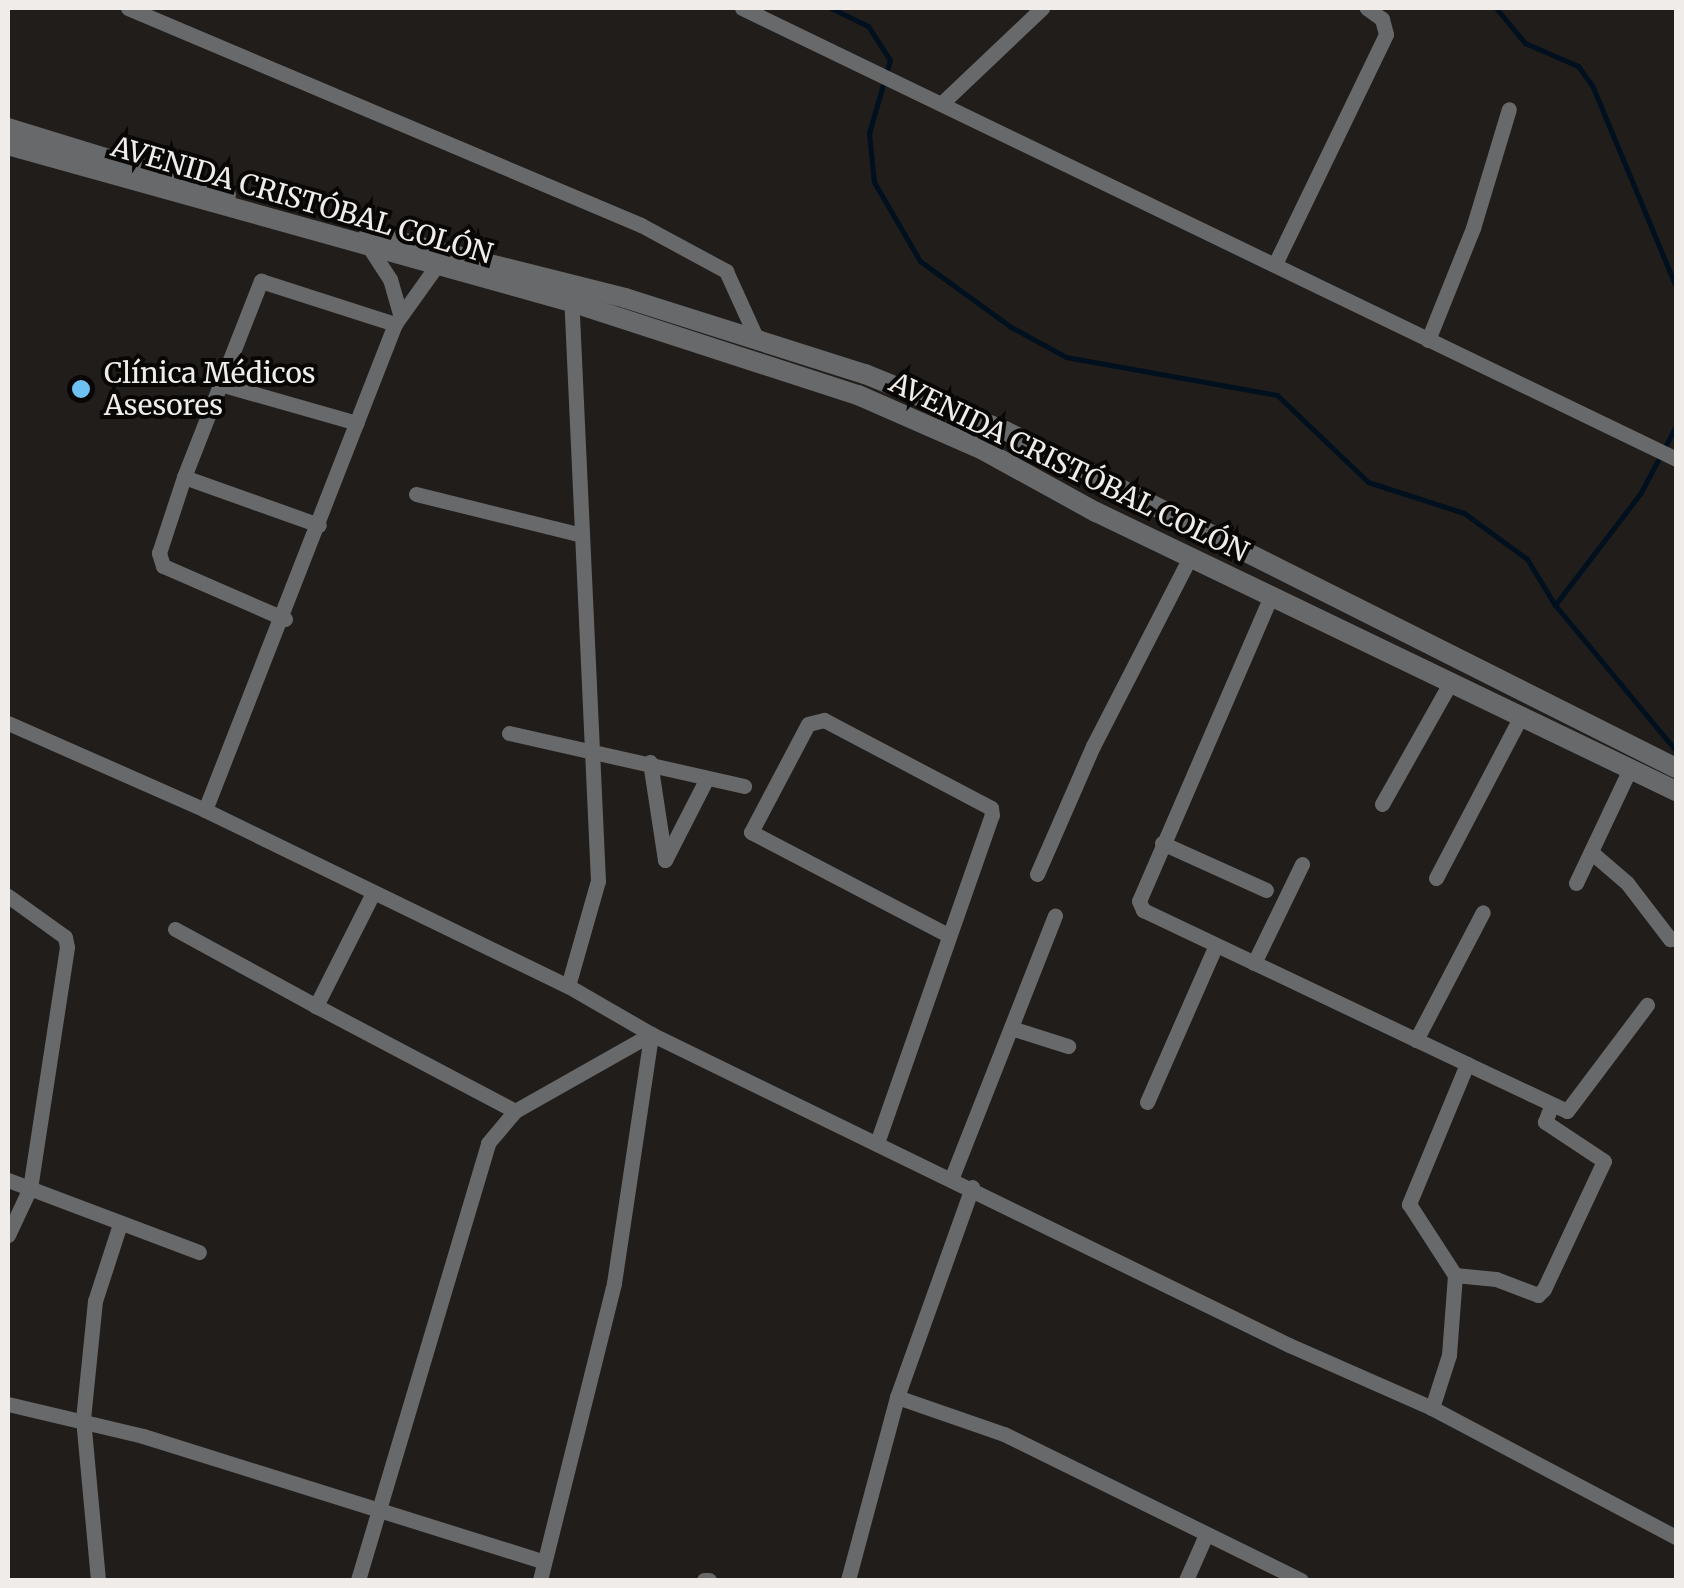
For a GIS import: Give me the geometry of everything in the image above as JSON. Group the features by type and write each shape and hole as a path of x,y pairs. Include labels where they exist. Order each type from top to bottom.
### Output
{"street":[{"path":"128,8 641,225 726,271 755,336"},
{"path":"942,103 1042,8"},
{"path":"1275,264 1386,34 1382,19 1367,8"},
{"path":"749,9 1676,459"},
{"path":"1428,340 1473,228 1508,109"},
{"name":"AVENIDA CRISTÓBAL COLÓN","path":"8,128 571,294 858,395 983,450 1190,557 1452,680 1676,792"},
{"name":"AVENIDA CRISTÓBAL COLÓN","path":"8,145 434,268 755,336 1005,432 1676,768"},
{"path":"369,248 390,279 397,319"},
{"path":"206,810 285,619 397,319 434,268"},
{"path":"285,619 163,566 160,553 184,477 261,281 397,319"},
{"path":"568,986 598,881 571,294"},
{"path":"220,384 357,423"},
{"path":"184,477 319,525"},
{"path":"416,494 582,535"},
{"path":"1037,874 1190,557"},
{"path":"1271,596 1141,890 1143,910 1552,1104 1572,1108 1647,1005"},
{"path":"1382,804 1452,680"},
{"path":"1436,878 1521,716"},
{"path":"878,1140 992,808 824,720 808,724 751,832 948,935"},
{"path":"8,726 206,810 568,986 651,1034 878,1140 1290,1346 1432,1408 1676,1537"},
{"path":"509,733 744,786"},
{"path":"650,762 665,860 706,780"},
{"path":"1576,884 1630,769"},
{"path":"1162,843 1266,890"},
{"path":"1591,852 1627,883 1670,940"},
{"path":"1254,963 1302,864"},
{"path":"316,1006 373,893"},
{"path":"8,896 64,937 67,947 30,1188 8,1235"},
{"path":"1416,1040 1483,912"},
{"path":"952,1177 1054,916"},
{"path":"175,928 515,1111"},
{"path":"1147,1102 1216,945"},
{"path":"1011,1028 1068,1046"},
{"path":"358,1580 382,1512 488,1142 515,1111 651,1034"},
{"path":"540,1580 614,1283 651,1034"},
{"path":"1432,1408 1449,1355 1455,1275 1408,1204 1467,1064"},
{"path":"1455,1275 1496,1279 1538,1294 1544,1289 1604,1161 1545,1122 1552,1104"},
{"path":"8,1180 199,1252"},
{"path":"848,1580 897,1397 972,1187"},
{"path":"98,1580 83,1419 95,1301 120,1224"},
{"path":"897,1397 1004,1434 1205,1537 1300,1580"},
{"path":"8,1404 83,1419 543,1560"},
{"path":"1186,1580 1205,1537"}],"waterway":[{"path":"831,8 868,26 890,60 869,133 874,182 920,261 1011,327 1066,357 1277,395 1368,482 1464,513 1527,559 1555,605 1676,751"},
{"path":"1496,8 1525,43 1578,66 1592,85 1676,287"},
{"path":"1555,605 1640,494 1676,426"}],"place":[{"name":"Clínica Médicos Asesores","path":"81,389"}]}
